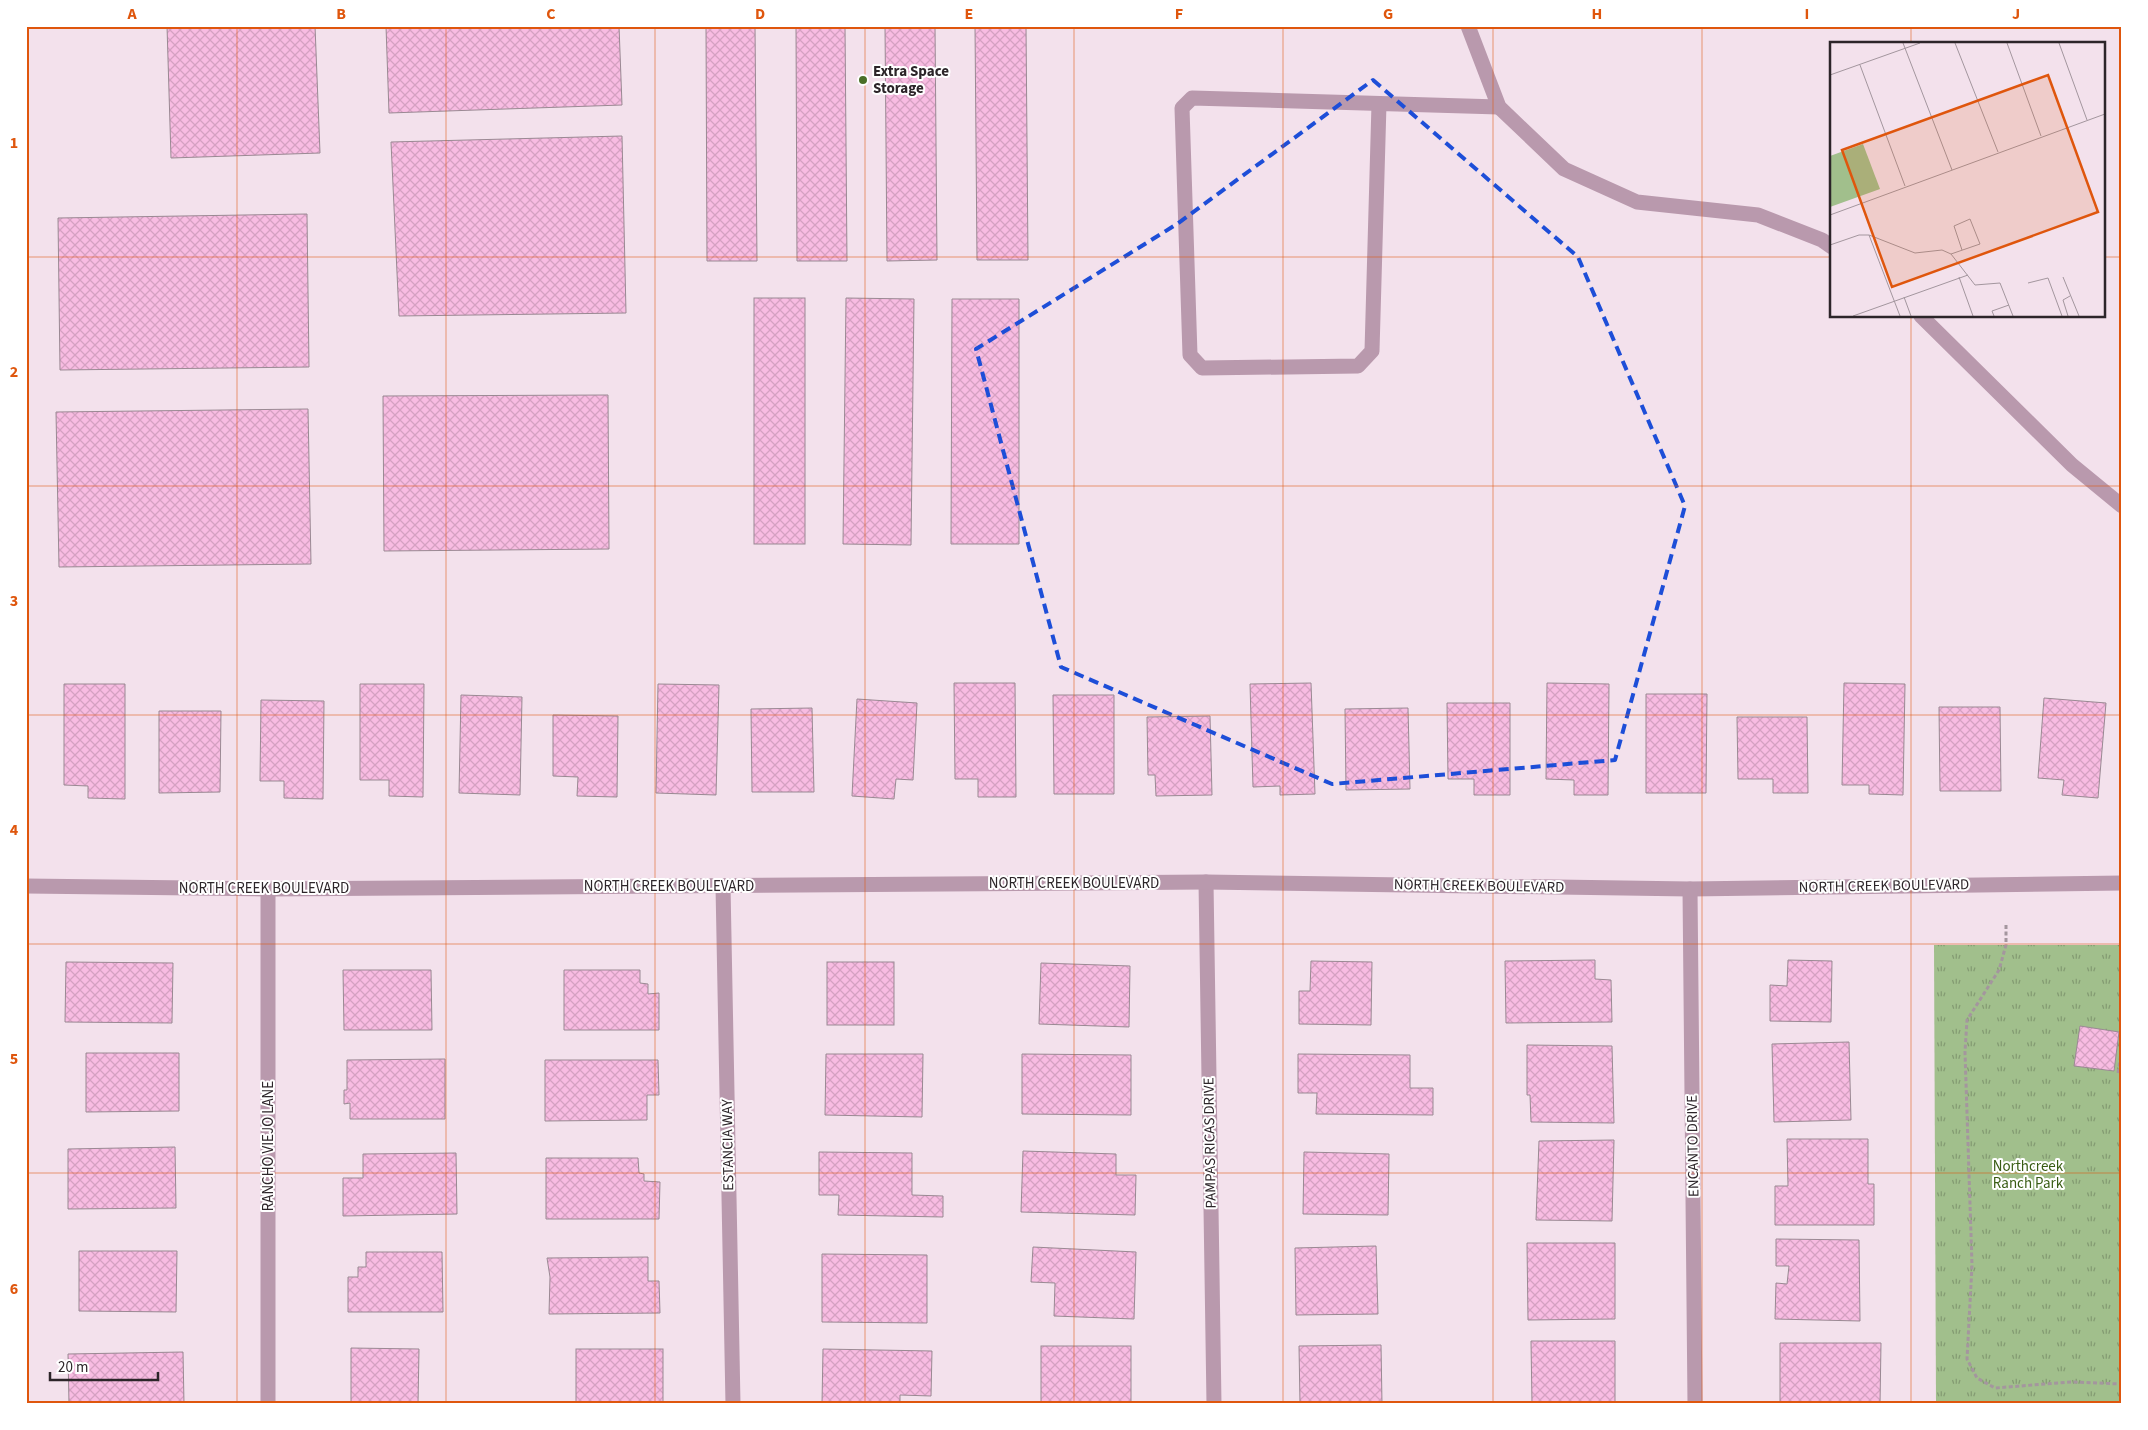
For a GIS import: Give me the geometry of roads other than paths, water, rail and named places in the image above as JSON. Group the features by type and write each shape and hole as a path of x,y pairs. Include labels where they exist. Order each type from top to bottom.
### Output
{"street":[{"path":"1468,26 1499,107 1564,169 1637,202 1758,215 1822,240 1830,246"},
{"path":"1379,104 1372,350 1358,366 1202,368 1190,355 1182,108 1192,98 1499,107"},
{"path":"1923,318 2072,465 2122,506"},
{"name":"NORTH CREEK BOULEVARD","path":"26,886 268,889 1206,882 1690,889 2122,882"},
{"name":"PAMPAS RICAS DRIVE","path":"1206,882 1214,1404"},
{"name":"ESTANCIA WAY","path":"723,886 733,1404"},
{"name":"RANCHO VIEJO LANE","path":"268,889 268,1404"},
{"name":"ENCANTO DRIVE","path":"1690,889 1695,1404"}],"place":[{"name":"Extra Space Storage","path":"863,80"}],"park label":[{"name":"Northcreek Ranch Park","path":"2028,1174"}]}
